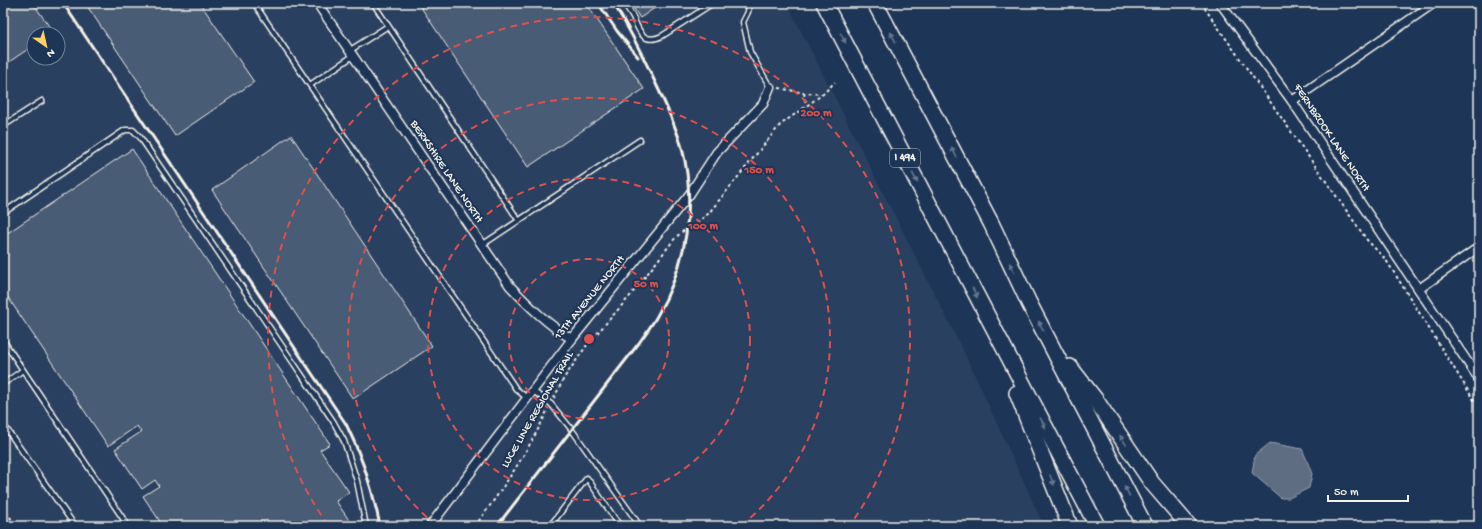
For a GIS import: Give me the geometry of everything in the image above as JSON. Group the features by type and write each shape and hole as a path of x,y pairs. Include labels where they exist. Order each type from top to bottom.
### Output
{"highway":[{"name":"I 494","path":"824,3 1097,526"},
{"path":"875,3 991,223 1029,303 1145,526"},
{"path":"986,314 1070,526"},
{"path":"1050,343 1095,399 1152,483 1189,526"}],"street":[{"name":"BERKSHIRE LANE NORTH","path":"317,3 481,246 510,286 532,309 557,330 572,339"},
{"name":"FERNBROOK LANE NORTH","path":"1220,3 1292,101 1479,379"},
{"path":"1292,101 1434,3"},
{"name":"13TH AVENUE NORTH","path":"430,526 572,339 688,195 717,152 763,104 770,87"},
{"path":"1419,288 1479,248"}],"lane":[{"path":"254,3 516,389 527,398"},
{"path":"373,3 519,220"},
{"path":"624,3 632,15 639,32 644,37 656,39 712,3"},
{"path":"749,3 748,12 744,22 750,52 770,87"},
{"path":"310,85 388,26"},
{"path":"3,126 42,101"},
{"path":"3,213 125,130 133,130 140,137 340,434 344,441 357,481 366,526"},
{"path":"481,246 640,140"},
{"path":"3,340 128,526"},
{"path":"3,384 23,370"},
{"path":"533,390 551,404 572,430 640,526"},
{"path":"3,424 75,526"},
{"path":"550,526 587,478 620,526"}],"path":[{"path":"1201,3 1366,240 1386,260 1462,378 1479,408"},
{"name":"LUCE LINE REGIONAL TRAIL","path":"475,526 496,498 525,453 564,378 587,345 630,296 676,237 708,214 780,125 823,94 835,82"},
{"path":"770,87 804,93 823,94"},
{"path":"804,93 806,106"},
{"path":"3,507 16,526"}],"shaded area":[{"path":"3,3 787,3 966,356 1044,526 3,526"},
{"path":"1270,443 1302,449 1312,474 1309,488 1289,498 1281,498 1252,473 1255,455"}],"building":[{"path":"3,3 33,3 49,26 26,26 26,50 3,66"},
{"path":"85,3 200,3 254,82 175,136"},
{"path":"418,3 586,3 644,89 528,167"},
{"path":"630,3 662,3 640,18"},
{"path":"291,135 432,346 353,399 212,190"},
{"path":"132,149 330,444 320,450 349,492 336,501 353,526 163,526 143,496 159,486 155,480 142,489 115,449 141,432 137,426 108,446 3,290 3,236"}],"railway":[{"path":"63,3 346,424 366,474 380,526"},
{"path":"598,3 617,31 638,57"},
{"path":"497,526 651,326 667,297 682,256 688,213 686,169 682,148 677,132 651,74 631,33 613,3"}]}
